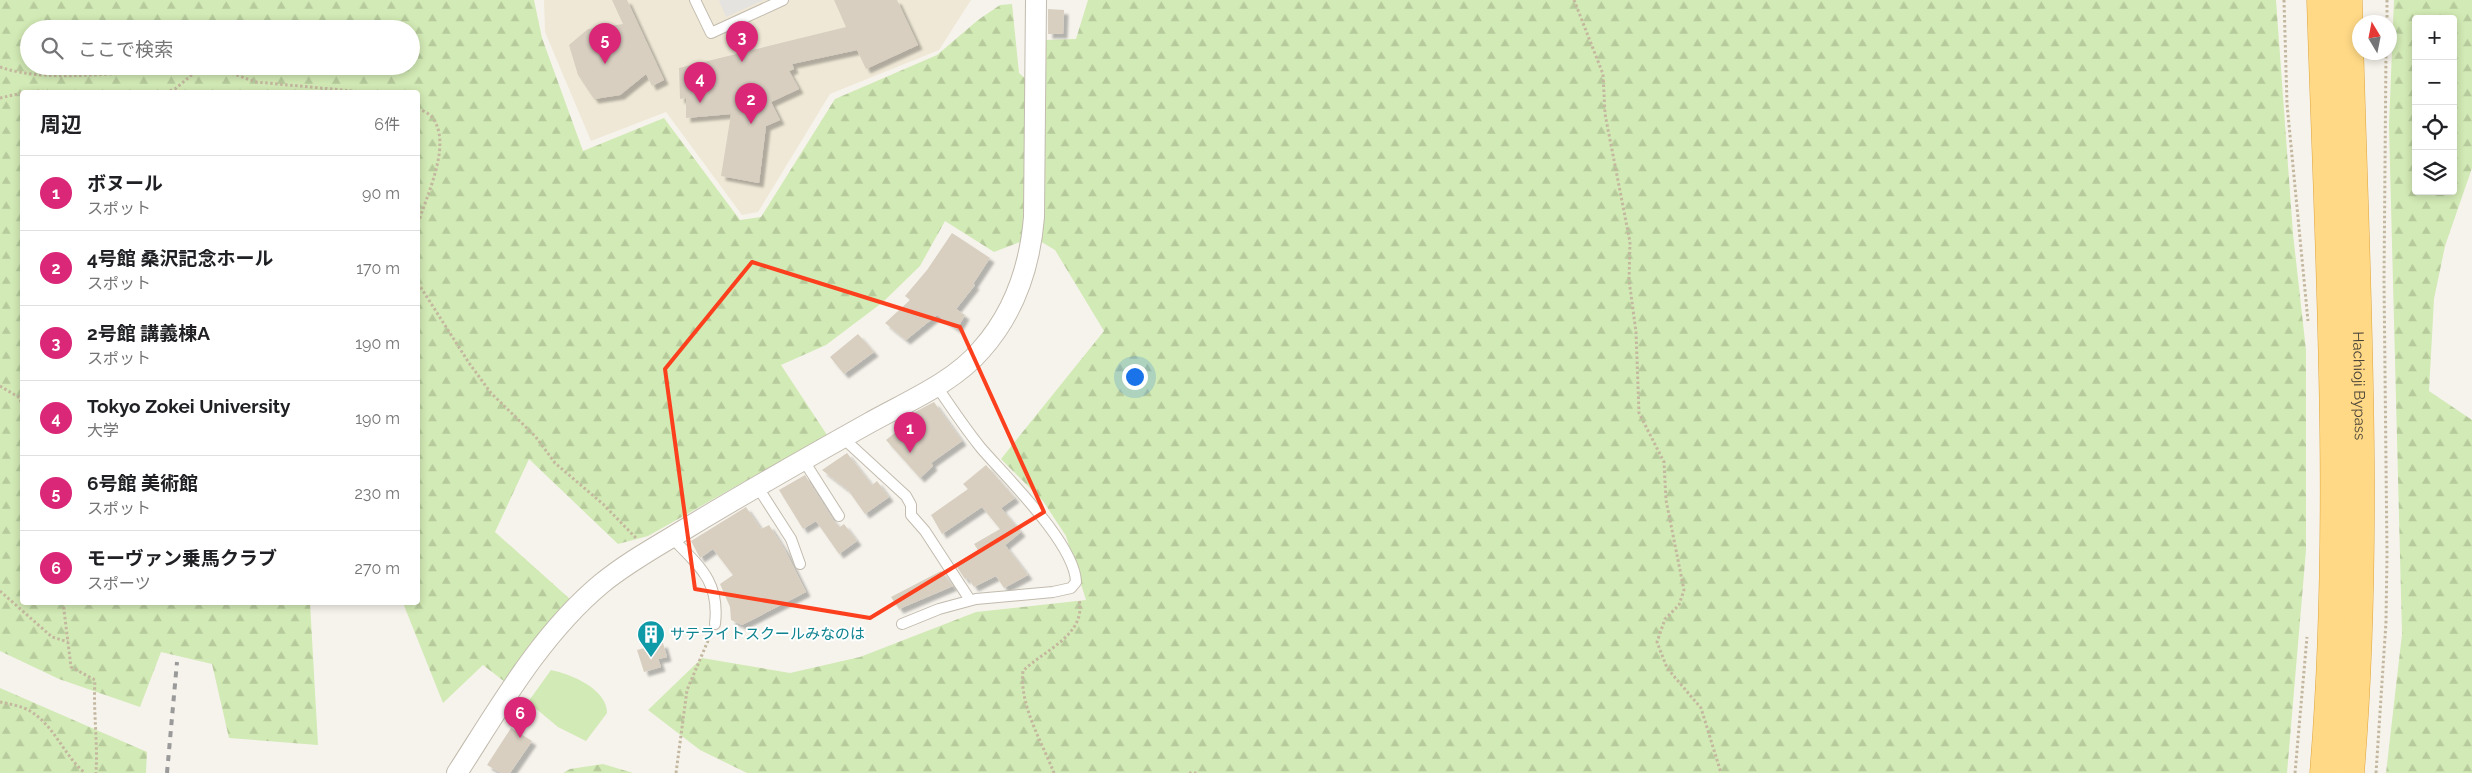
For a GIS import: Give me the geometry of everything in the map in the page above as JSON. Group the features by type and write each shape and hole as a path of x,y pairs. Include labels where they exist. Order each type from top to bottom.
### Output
{"highway":[{"name":"Hachioji Bypass","path":"2321,0 2331,336 2335,582 2324,773"},
{"name":"Hachioji Bypass","path":"2348,2 2358,318 2361,581 2350,773"},
{"path":"2312,773 2335,582"}],"street":[{"path":"457,773 527,668 562,623 601,584 648,551 757,486 936,385 968,363 1001,325 1020,284 1032,247 1034,217 1035,1"}],"lane":[{"path":"697,1 711,33 783,0"},
{"path":"902,624 939,609 970,600 1053,592 1074,586 1076,577 1057,538 980,446 936,385"},
{"path":"843,438 906,496 911,505 911,515 925,531 970,600"},
{"path":"804,461 839,516"},
{"path":"757,486 791,539 800,564"},
{"path":"672,538 700,567 714,590 717,608 715,624"}],"path":[{"path":"1574,0 1603,74 1605,114 1630,242 1629,280 1636,332 1639,413 1664,462 1666,500 1684,590 1678,605 1665,619 1657,642 1668,668 1701,708 1721,773"},
{"path":"2284,0 2287,104 2303,284 2309,330"},
{"path":"2387,0 2388,15"},
{"path":"2376,773 2386,622 2387,564 2384,280 2386,60"},
{"path":"0,67 20,71"},
{"path":"172,90 192,75"},
{"path":"235,75 256,82 342,90"},
{"path":"0,98 20,93"},
{"path":"420,109 430,115 440,133 439,150 431,187 420,218"},
{"path":"420,286 469,363 491,393 535,436 555,464 604,504 648,551"},
{"path":"0,386 20,398"},
{"path":"1054,773 1030,714 1022,683 1023,671 1032,662 1056,647 1078,620 1082,609 1074,586"},
{"path":"0,591 52,637 68,642"},
{"path":"63,605 71,667 95,680 96,773"},
{"path":"676,773 687,690 715,624"},
{"path":"2295,773 2308,630"},
{"path":"0,702 30,711 57,736 73,763 85,773"},
{"path":"1188,773 1199,773"}],"highlighted area":[{"path":"752,262 960,327 1044,512 870,618 695,589 665,369"}],"shaded area":[{"path":"544,0 971,0 939,50 830,94 758,212 742,215 666,112 591,141 545,32"},
{"path":"764,0 726,17 719,1"}],"green space":[{"path":"0,0 534,0 542,38 583,151 664,118 740,220 761,217 835,99 937,55 978,20 1000,5 1012,4 1019,73 1027,80 1025,240 994,252 945,221 920,266 883,302 826,345 781,365 827,435 648,536 618,544 529,459 495,532 570,599 505,682 483,665 443,703 404,605 420,605 420,90 20,90 20,605 310,605 318,745 229,738 212,664 161,652 140,707 59,679 0,651"},
{"path":"1088,0 2276,0 2293,234 2306,350 2306,550 2287,773 747,773 700,750 648,710 702,658 790,673 860,657 976,612 1086,600 1066,536 1043,501 1001,459 1104,331 1055,250 1040,241 1044,40 1076,39"},
{"path":"2394,0 2472,0 2472,168 2445,246 2434,299 2429,391 2472,420 2472,773 2386,773 2402,634 2389,126 2392,60 2397,60 2397,15 2393,15"},
{"path":"551,670 578,679 586,684 595,690 605,704 607,713 586,741 558,727 528,702"},
{"path":"0,688 147,752 146,773 0,773"},
{"path":"603,764 633,773 563,773 570,769"}],"building":[{"path":"612,0 627,0 664,80 652,86 646,74 620,95 594,99 578,75 569,45 588,29 623,24"},
{"path":"834,0 897,0 918,45 866,69 857,50 792,64 794,69 789,71 799,89 771,102 780,120 766,126 759,183 721,176 731,114 686,118 686,98 680,99 679,68 846,27"},
{"path":"1048,9 1064,10 1063,34 1048,34"},
{"path":"952,233 990,258 973,284 975,285 956,309 965,315 957,329 937,315 906,340 885,323 910,300 905,296 927,270"},
{"path":"858,334 874,352 844,374 830,357"},
{"path":"934,402 962,441 931,463 933,466 920,478 886,440 914,417 911,414"},
{"path":"847,453 872,485 877,481 889,497 865,514 848,490 822,470"},
{"path":"986,465 1015,498 1001,508 1021,532 1005,545 1028,575 1004,588 996,576 974,587 968,578 965,579 955,564 978,550 974,544 1000,529 982,507 942,534 931,515 968,489 963,484"},
{"path":"805,475 833,520 840,527 844,524 857,541 839,554 816,521 803,529 779,490"},
{"path":"746,507 761,529 769,525 785,550 806,592 742,625 731,620 730,607 720,584 733,575 713,549 700,558 691,541"},
{"path":"941,571 953,586 899,609 891,597"},
{"name":"サテライトスクールみなのは","path":"663,643 667,657 658,659 661,667 644,672 637,650"},
{"path":"511,728 532,741 510,773 501,773 487,765"}],"railway":[{"path":"167,773 177,662"}],"place":[{"name":"2号館 講義棟A","path":"742,62"},
{"name":"6号館 美術館","path":"605,64"},
{"name":"Tokyo Zokei University","path":"700,103"},
{"name":"4号館 桑沢記念ホール","path":"751,124"},
{"name":"ボヌール","path":"910,453"},
{"name":"サテライトスクールみなのは","path":"651,658"},
{"name":"モーヴァン乗馬クラブ","path":"520,738"}]}
